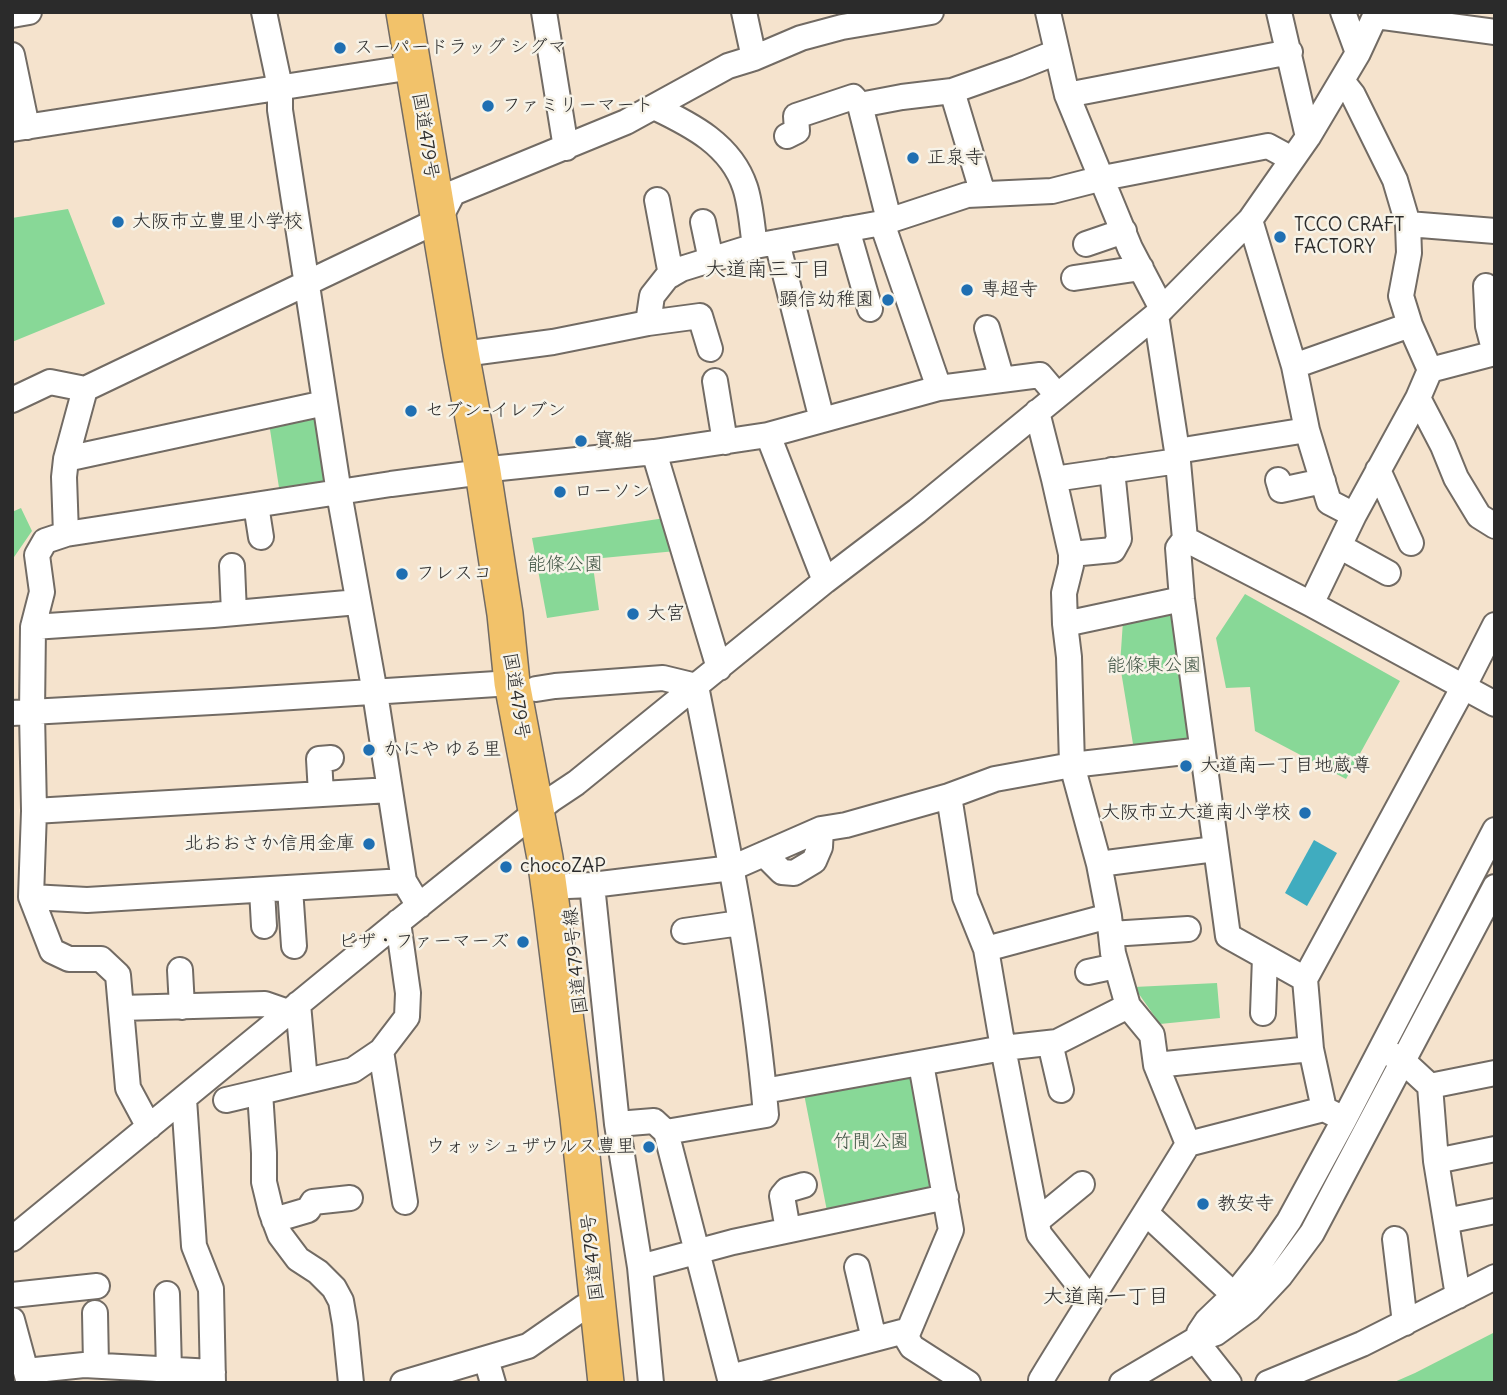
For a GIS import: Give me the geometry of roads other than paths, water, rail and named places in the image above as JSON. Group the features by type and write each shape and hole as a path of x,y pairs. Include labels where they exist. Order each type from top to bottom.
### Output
{"highway":[{"name":"国道479号","path":"404,12 413,67 478,352 492,470"},
{"name":"国道479号","path":"425,12 461,353 492,470"},
{"name":"国道479号線","path":"492,470 544,805 570,893 596,1122"},
{"name":"国道479号","path":"596,1122 606,1383"},
{"name":"国道479号","path":"596,1122 627,1383"}],"street":[{"path":"12,15 29,12"},
{"path":"264,12 280,88 280,110 306,283 404,881 419,906"},
{"path":"544,12 566,148"},
{"path":"744,12 754,58"},
{"path":"12,400 51,382 85,389 306,283 446,207 566,148 626,122 728,66 801,38 842,27 931,12"},
{"path":"1048,12 1068,95 1159,312 1185,539 1178,548 1182,599 1228,936 1306,979"},
{"path":"1279,12 1308,137"},
{"path":"1343,12 1358,53"},
{"path":"12,1239 88,1166 149,1127 398,922 544,805 576,783 1159,312 1250,220 1308,137 1358,53 1376,14 1495,32"},
{"path":"860,105 952,91 1057,52"},
{"path":"1068,95 1290,52"},
{"path":"12,55 20,128 413,67"},
{"path":"1311,604 1430,370 1410,326 1401,296 1409,253 1408,225 1395,180 1353,95 1342,81"},
{"path":"952,91 983,194"},
{"path":"787,136 797,131 796,116 853,97 860,105 885,222 939,388"},
{"path":"654,107 718,144 735,163 766,244 822,421"},
{"path":"648,323 652,296 667,277 681,268 766,244 885,222 967,195 1052,191 1103,178 1268,146 1292,159"},
{"path":"657,200 671,275"},
{"path":"1250,220 1294,366 1307,430 1329,502 1354,515"},
{"path":"703,222 711,260"},
{"path":"1408,225 1495,231"},
{"path":"847,229 870,309"},
{"path":"1086,244 1124,231"},
{"path":"1074,278 1140,268"},
{"path":"1430,370 1495,353 1488,326 1486,286"},
{"path":"478,352 553,342 648,323 700,316 710,349"},
{"path":"1294,366 1410,326"},
{"path":"987,328 1002,380"},
{"path":"149,1127 128,1088 118,975 101,959 69,959 52,951 31,897 34,811 22,713 33,627 42,593 37,555 45,541 66,534 492,470 654,452 768,435 939,388 1040,375 1057,395"},
{"path":"715,381 725,442"},
{"path":"66,534 66,459 85,389"},
{"path":"1418,398 1467,497 1479,516 1495,526"},
{"path":"66,459 325,403"},
{"path":"1037,412 1071,554 1064,593 1072,765 1099,864 1116,966 1128,1006 1152,1035 1156,1065 1188,1144"},
{"path":"1054,479 1112,470 1307,430"},
{"path":"768,435 825,581"},
{"path":"654,452 719,668"},
{"path":"1071,554 1113,550 1119,539 1112,470"},
{"path":"1378,470 1411,543"},
{"path":"1278,480 1281,490 1323,481"},
{"path":"256,505 261,537"},
{"path":"1185,539 1495,704"},
{"path":"1339,546 1388,573"},
{"path":"232,566 234,613"},
{"path":"1065,624 1182,599"},
{"path":"33,627 358,602"},
{"path":"1345,1120 1311,1049 1306,979 1495,625"},
{"path":"22,713 663,678 696,686"},
{"path":"666,1132 766,1115 732,868 696,686"},
{"path":"592,1383 563,1120 570,893 732,868 821,829 846,825 948,796 995,779 1072,765 1202,750"},
{"path":"321,794 319,759 331,758"},
{"path":"34,811 390,790"},
{"path":"948,796 965,897 986,949 1040,1234 1090,1298"},
{"path":"1195,1340 1207,1321 1234,1295 1262,1260 1289,1221 1345,1120 1495,830"},
{"path":"1099,864 1215,849"},
{"path":"31,897 87,900 404,881"},
{"path":"290,888 293,946"},
{"path":"262,890 264,926"},
{"path":"1122,1383 1195,1340 1216,1332 1249,1309 1280,1276 1312,1233 1345,1120 1403,1061 1492,900"},
{"path":"226,1100 353,1070 381,1051 407,1017 408,993 398,922"},
{"path":"684,930 740,923"},
{"path":"986,949 1110,925 1188,929"},
{"path":"1263,1013 1265,957"},
{"path":"1087,972 1116,966"},
{"path":"180,970 182,1007"},
{"path":"121,1008 265,1004 293,1008"},
{"path":"764,1091 1003,1048 1057,1042 1128,1006"},
{"path":"293,1008 305,1081"},
{"path":"1050,1043 1061,1090"},
{"path":"1156,1065 1311,1049"},
{"path":"1381,1049 1403,1061 1430,1086 1436,1161 1458,1296"},
{"path":"381,1051 405,1202"},
{"path":"921,1064 951,1230 906,1337 912,1347 968,1383"},
{"path":"1430,1086 1495,1073"},
{"path":"260,1092 264,1182 274,1220 280,1235 298,1259 318,1272 334,1288 341,1301 351,1383"},
{"path":"12,1320 28,1377 96,1365 169,1370 213,1378 211,1289 194,1247 184,1099"},
{"path":"1042,1383 1041,1380 1090,1298 1188,1144 1345,1120"},
{"path":"651,1383 640,1267 596,1122 654,1121 666,1132 730,1380 909,1330"},
{"path":"1436,1161 1495,1149"},
{"path":"1037,1222 1082,1184"},
{"path":"789,1230 782,1196 787,1190 804,1185"},
{"path":"640,1267 789,1230 946,1197"},
{"path":"274,1220 308,1210 313,1202 350,1198"},
{"path":"1446,1221 1495,1211"},
{"path":"1146,1213 1234,1295"},
{"path":"1395,1239 1405,1323"},
{"path":"858,1267 874,1339"},
{"path":"1268,1383 1362,1344 1495,1277"},
{"path":"12,1295 97,1286"},
{"path":"167,1294 169,1370"},
{"path":"403,1383 528,1346 584,1307"},
{"path":"95,1313 96,1365"},
{"path":"1195,1340 1229,1383"},
{"path":"486,1359 492,1383"}],"water":[{"path":"1314,840 1337,853 1307,906 1285,893"}],"place":[{"name":"スーパードラッグ シグマ","path":"340,48"},
{"name":"ファミリーマート","path":"488,106"},
{"name":"正泉寺","path":"913,158"},
{"name":"大阪市立豊里小学校","path":"118,222"},
{"name":"TCCO CRAFT FACTORY","path":"1280,237"},
{"name":"専超寺","path":"967,290"},
{"name":"顕信幼稚園","path":"888,300"},
{"name":"セブン-イレブン","path":"411,411"},
{"name":"寳鮨","path":"581,441"},
{"name":"ローソン","path":"560,492"},
{"name":"フレスコ","path":"402,574"},
{"name":"大宮","path":"633,614"},
{"name":"かにや ゆる里","path":"369,750"},
{"name":"大道南一丁目地蔵尊","path":"1186,766"},
{"name":"大阪市立大道南小学校","path":"1305,813"},
{"name":"北おおさか信用金庫","path":"369,844"},
{"name":"chocoZAP","path":"506,867"},
{"name":"ピザ・ファーマーズ","path":"523,942"},
{"name":"ウォッシュザウルス豊里","path":"649,1147"},
{"name":"教安寺","path":"1203,1204"}],"district":[{"name":"大道南三丁目","path":"768,270"},
{"name":"大道南一丁目","path":"1106,1297"}],"park label":[{"name":"能條公園","path":"565,565"},
{"name":"能條東公園","path":"1154,666"},
{"name":"竹間公園","path":"871,1142"}]}
